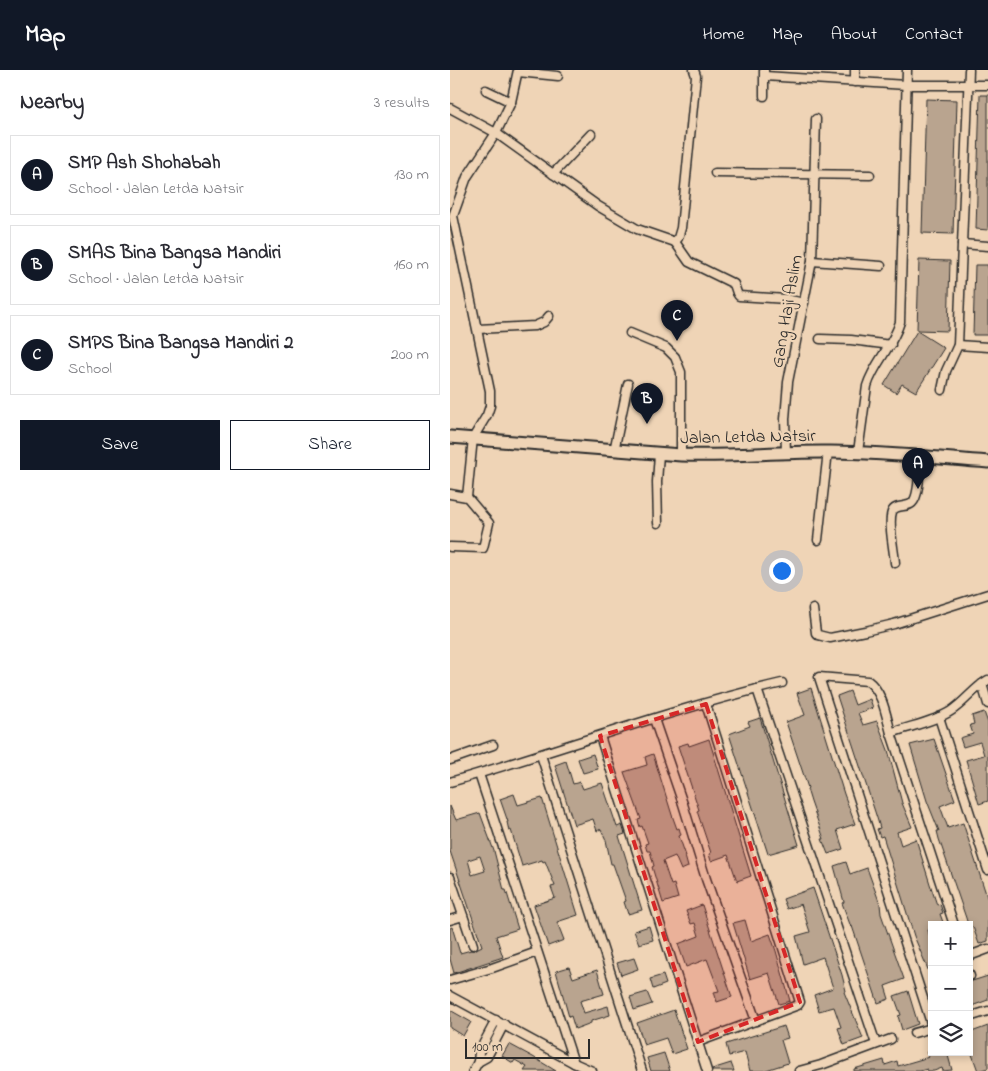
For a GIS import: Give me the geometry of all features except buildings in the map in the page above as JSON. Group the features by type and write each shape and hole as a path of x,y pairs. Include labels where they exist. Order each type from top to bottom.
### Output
{"main road":[{"name":"Jalan Letda Natsir","path":"450,437 614,451 716,457 786,453 858,452 988,462"}],"street":[{"path":"675,242 681,228 696,76 694,70"},
{"path":"810,70 810,79"},
{"path":"855,70 855,82"},
{"path":"858,452 867,386 896,335 900,322 907,70"},
{"path":"942,390 946,371 958,345 969,70"},
{"path":"467,497 472,438 487,415 490,406 490,391 478,329 451,215 466,177 496,133 511,102 518,71 558,76"},
{"path":"764,96 765,73 810,79 906,85 988,85"},
{"path":"486,90 511,102"},
{"path":"450,108 496,133 598,206 637,229 675,242 689,262 734,284 740,296 786,299 804,303"},
{"name":"Gang Haji Aslim","path":"786,453 785,419 788,382 812,261 816,119"},
{"path":"553,174 591,134"},
{"path":"716,173 870,175"},
{"path":"962,244 988,246"},
{"path":"812,261 881,266"},
{"path":"478,329 535,326 544,322 549,316"},
{"path":"630,333 666,348 675,357 681,372 681,455"},
{"path":"820,339 851,340 890,345"},
{"path":"958,345 988,347"},
{"path":"614,451 628,384"},
{"path":"818,540 828,452"},
{"path":"658,523 657,482 659,454"},
{"path":"895,563 891,520 892,511 896,508 912,504 916,497 920,457"},
{"path":"450,494 467,497 489,524 483,548 450,547"},
{"path":"813,608 816,633 818,636 830,638 894,624 988,594"},
{"path":"928,1014 820,676 868,680 875,685 880,695 953,921"},
{"path":"985,682 988,704"},
{"path":"891,733 949,712 966,700 985,682"},
{"path":"450,782 542,755 654,718 782,683"},
{"path":"757,689 876,1044"},
{"path":"698,1042 798,1005 800,1002 800,997 706,704"},
{"path":"939,717 988,870"},
{"path":"654,718 706,879 756,1021"},
{"path":"600,736 707,1071"},
{"path":"450,760 493,746"},
{"path":"542,755 642,1071"},
{"path":"479,774 574,1063"},
{"path":"450,877 473,946"},
{"path":"450,920 463,916"},
{"path":"973,955 988,949"},
{"path":"450,980 537,952"},
{"path":"450,996 592,1071"},
{"path":"973,1016 988,1011"},
{"path":"473,1071 478,1062 479,1052 496,1020"},
{"path":"478,1062 487,1057 504,1024"},
{"path":"914,1033 928,1028"},
{"path":"799,1071 821,1065 891,1039"}],"highlighted area":[{"path":"706,704 800,1002 698,1042 600,736"}],"place":[{"name":"SMPS Bina Bangsa Mandiri 2","path":"677,341"},
{"name":"SMAS Bina Bangsa Mandiri","path":"647,424"},
{"name":"SMP Ash Shohabah","path":"918,489"}]}
